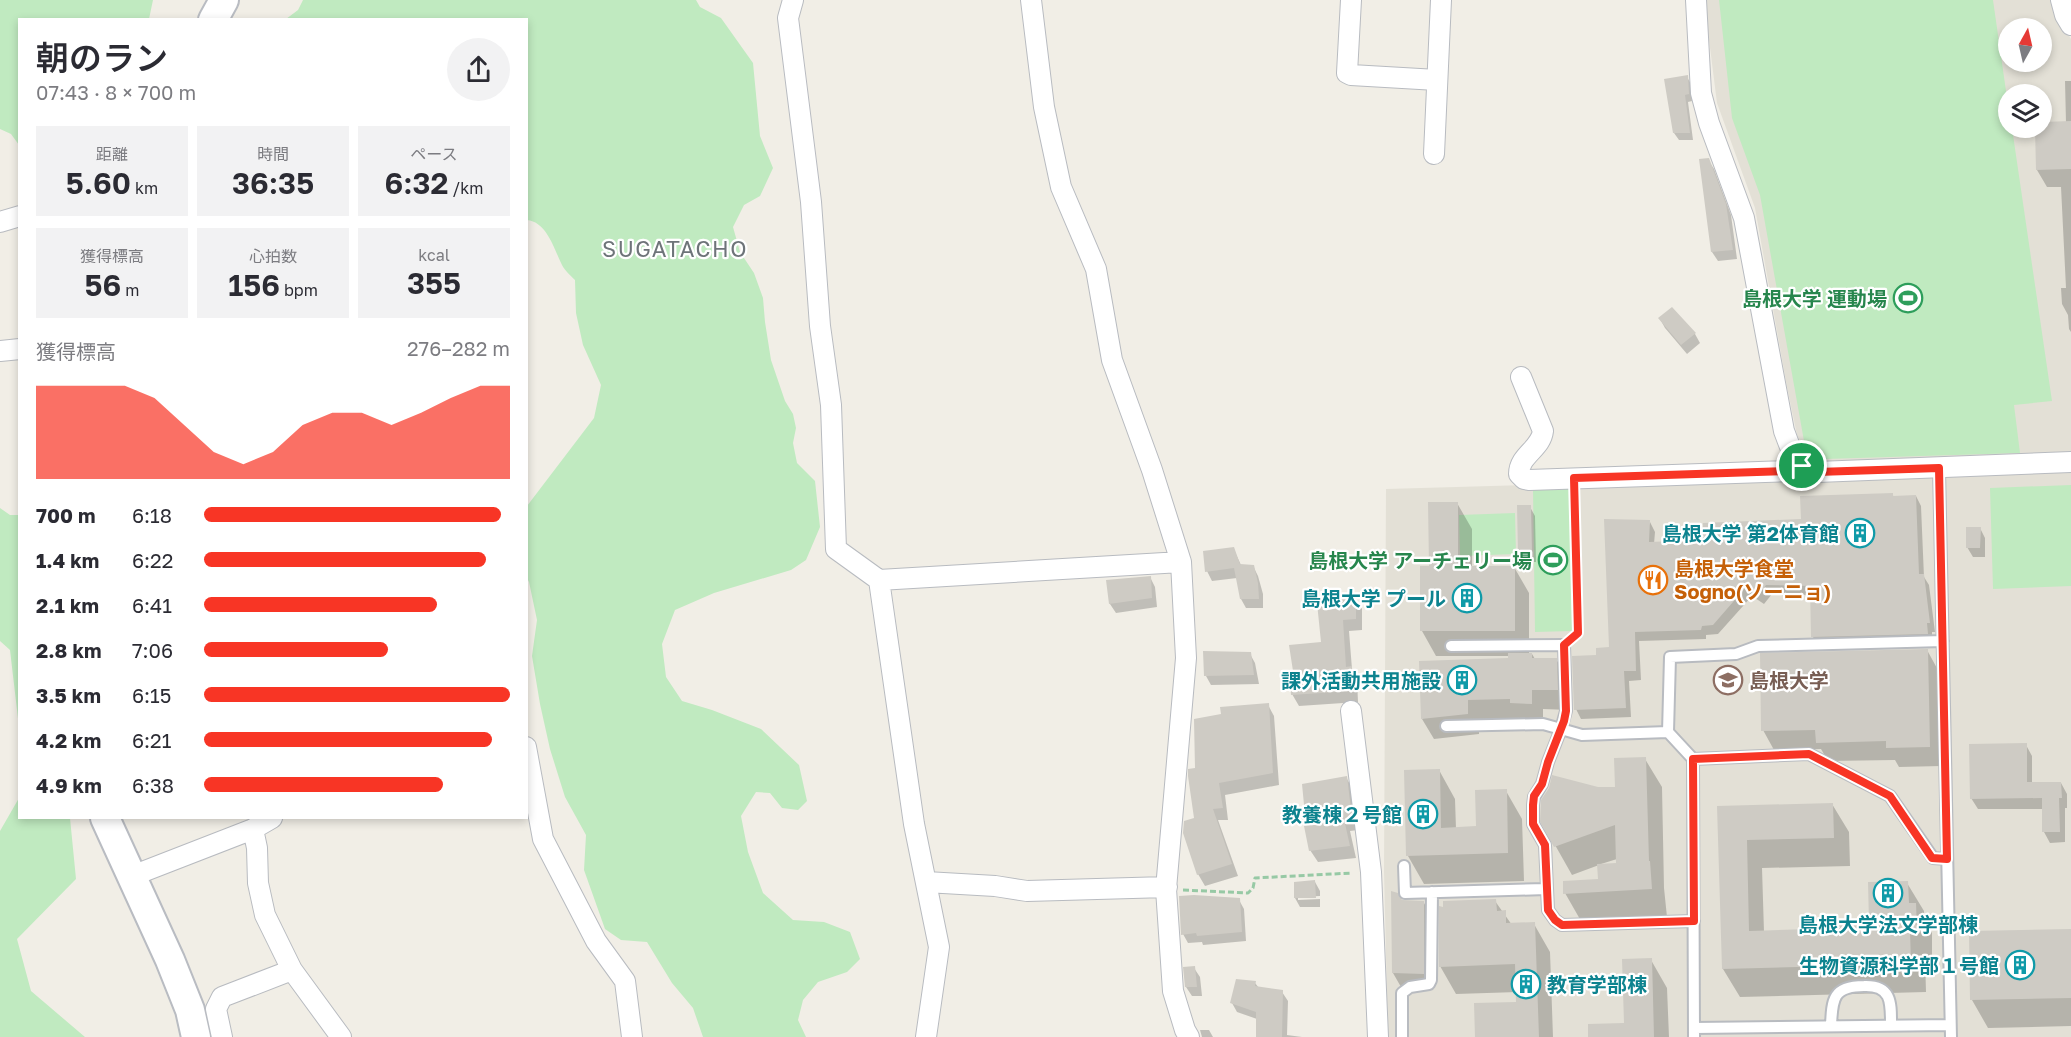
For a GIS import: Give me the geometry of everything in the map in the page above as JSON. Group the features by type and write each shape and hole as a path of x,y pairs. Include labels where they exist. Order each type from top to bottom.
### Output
{"street":[{"path":"214,18 224,0"},
{"path":"793,0 788,18 810,202 820,326 831,405 837,549 879,580 1181,562"},
{"path":"1031,0 1044,107 1061,187 1096,269 1112,360 1152,470 1181,562 1186,658 1167,888 1173,991 1185,1030 1190,1037"},
{"path":"1351,0 1347,73 1437,80"},
{"path":"1434,154 1441,0"},
{"path":"1696,0 1701,93 1709,123 1744,218 1784,431 1793,453 1802,466 1817,472 2071,462"},
{"path":"2061,0 2065,15 2071,25"},
{"path":"0,222 18,217"},
{"path":"0,351 18,349"},
{"path":"1521,377 1543,431 1542,440 1520,463 1519,474 1529,480 1791,471 1802,466"},
{"path":"879,580 914,824 939,947 926,1037"},
{"path":"1351,711 1371,872 1378,1037"},
{"path":"528,758 543,839 596,941 625,981 632,1037"},
{"path":"105,819 190,1010 196,1037"},
{"path":"132,876 253,829 270,819"},
{"path":"253,829 257,848 258,883 265,915 292,970 341,1037"},
{"path":"926,882 995,886 1027,891 1167,888"},
{"path":"222,1037 216,1009 222,997 292,970"}],"lane":[{"path":"1939,468 1951,1037"},
{"path":"1942,641 1758,646 1736,654 1670,657 1668,732 1693,759 1694,1032 1831,1026 1950,1025"},
{"path":"1451,646 1564,645 1566,711 1542,784 1534,796 1533,805 1533,824 1545,845 1548,910 1555,920 1562,925 1694,921"},
{"path":"1446,726 1543,724 1582,735 1668,732"},
{"path":"1693,759 1809,754 1890,796 1932,858 1947,859"},
{"path":"1404,866 1405,893 1546,889"},
{"path":"1402,1037 1402,993 1410,987 1429,984 1431,980 1432,892"},
{"path":"1831,1026 1832,1005 1838,993 1849,986 1875,986 1886,992 1891,1025"}],"path":[{"path":"1564,645 1578,633 1574,478"},
{"path":"1167,888 1248,894 1253,888 1255,878 1371,872"}],"shaded area":[{"name":"島根大学 運動場","path":"1704,0 2053,0 2057,16 2071,39 2071,454 1825,463 1803,446 1797,435 1787,387 1755,208 1717,103"},
{"name":"島根大学","path":"2071,468 2071,1037 1388,1037 1384,872 1386,489"}],"green space":[{"path":"0,0 153,0 149,18 18,18 18,144 11,134 0,129"},
{"path":"303,0 696,0 700,7 721,18 753,63 760,136 773,168 760,196 744,205 733,227 740,252 754,273 763,298 771,360 785,401 793,414 796,428 793,443 797,463 815,481 820,527 806,560 791,570 714,593 675,610 662,644 666,677 682,701 761,729 799,765 807,801 798,810 782,808 770,793 756,792 741,816 748,852 763,893 793,920 824,922 850,932 860,959 847,972 818,982 803,1000 798,1020 806,1037 703,1037 693,1008 672,983 647,942 621,940 605,929 584,870 586,835 565,797 550,749 532,656 537,620 528,580 528,505 594,418 601,385 583,345 576,313 575,280 563,267 545,231 528,220 528,18 287,18 298,10"},
{"name":"島根大学 運動場","path":"1719,0 1993,0 1998,35 1998,72 2003,72 2005,84 1998,84 1998,138 2013,138 2052,401 2014,405 2020,453 1825,459 1804,441 1760,195 1732,118"},
{"path":"2071,485 2071,586 1993,589 1990,488"},
{"name":"島根大学 アーチェリー場","path":"1533,489 1570,489 1572,631 1535,632"},
{"path":"0,508 10,515 18,515 18,718 10,650 0,641"},
{"path":"1515,513 1516,554 1460,556 1459,515"},
{"path":"18,800 18,819 70,819 76,879 17,939 31,991 85,1037 0,1037 0,831"}],"building":[{"path":"1688,75 1689,94 1685,95 1690,133 1673,133 1664,79"},
{"path":"2071,121 2071,169 2036,170 2035,138 2052,138 2052,122"},
{"path":"1709,158 1726,204 1733,250 1711,252 1699,159"},
{"path":"1672,307 1696,333 1681,345 1658,318"},
{"path":"1893,493 1893,496 1916,495 1919,574 1924,574 1930,623 1927,623 1928,634 1811,637 1810,586 1766,585 1758,596 1746,587 1713,625 1702,626 1701,630 1635,632 1636,671 1624,671 1626,708 1574,710 1572,656 1596,655 1596,648 1609,647 1604,519 1650,520 1649,542 1703,540 1703,523 1801,519 1800,496"},
{"name":"島根大学 プール","path":"1428,502 1458,502 1458,566 1515,566 1515,631 1420,631 1420,566 1429,566"},
{"path":"1517,505 1531,505 1532,553 1518,553"},
{"path":"1966,527 1981,527 1980,548 1966,548"},
{"path":"1234,547 1240,564 1254,565 1259,599 1240,599 1234,568 1205,572 1203,551"},
{"path":"1151,576 1152,598 1109,604 1106,580"},
{"path":"1356,596 1356,619 1343,620 1346,667 1352,666 1352,691 1291,695 1289,671 1293,671 1289,645 1321,642 1317,603"},
{"path":"1928,649 1930,747 1886,748 1886,741 1816,743 1815,730 1761,731 1760,653"},
{"path":"1203,651 1251,652 1254,675 1204,676"},
{"path":"1508,653 1532,653 1532,658 1557,658 1558,690 1532,690 1532,704 1510,703 1510,699 1468,700 1468,714 1421,719 1419,661 1508,658"},
{"path":"1269,703 1273,773 1219,783 1223,808 1213,809 1232,864 1197,875 1183,833 1184,821 1194,818 1188,769 1195,768 1194,719 1221,714 1220,707"},
{"path":"2027,743 2027,782 2061,782 2060,832 2042,832 2042,798 1970,799 1969,744"},
{"path":"1646,757 1652,889 1563,894 1563,881 1598,879 1597,864 1616,863 1615,825 1554,847 1540,822 1541,800 1549,788 1552,775 1598,787 1615,787 1614,758"},
{"name":"教養棟２号館","path":"1440,769 1441,828 1476,826 1475,790 1507,789 1508,853 1406,856 1404,770"},
{"path":"1347,776 1352,818 1344,819 1350,846 1309,851 1302,816 1305,815 1302,784"},
{"name":"島根大学法文学部棟","path":"1833,803 1834,838 1747,840 1749,931 1839,928 1839,923 1869,923 1868,882 1908,881 1909,903 1916,903 1917,929 1910,930 1911,964 1722,969 1717,806"},
{"path":"1315,880 1316,898 1294,898 1294,882"},
{"path":"1391,891 1398,893 1402,900 1424,901 1424,974 1392,973"},
{"path":"1179,896 1240,898 1242,932 1181,935"},
{"name":"教育学部棟","path":"1496,899 1497,911 1506,910 1506,923 1535,922 1539,1037 1475,1037 1474,1003 1516,1002 1515,964 1439,967 1439,906 1443,907 1443,901"},
{"name":"生物資源科学部１号館","path":"2071,929 2071,998 1970,1000 1969,931"},
{"path":"1652,958 1654,1037 1588,1037 1588,1024 1624,1023 1622,959"},
{"path":"1195,966 1197,987 1185,987 1183,967"},
{"path":"1236,979 1256,981 1255,986 1283,990 1282,1037 1256,1037 1256,1012 1230,1003"}],"place":[{"name":"島根大学 運動場","path":"1908,298"},
{"name":"島根大学 第2体育館","path":"1860,533"},
{"name":"島根大学 アーチェリー場","path":"1553,560"},
{"name":"島根大学食堂 Sogno(ソーニョ)","path":"1653,580"},
{"name":"島根大学 プール","path":"1467,598"},
{"name":"課外活動共用施設","path":"1462,680"},
{"name":"島根大学","path":"1728,680"},
{"name":"教養棟２号館","path":"1423,814"},
{"name":"島根大学法文学部棟","path":"1888,893"},
{"name":"生物資源科学部１号館","path":"2020,965"},
{"name":"教育学部棟","path":"1526,984"}],"district":[{"name":"SUGATACHO","path":"675,248"}],"route":[{"path":"1802,466 1817,472 1939,468 1947,859 1932,858 1890,796 1809,754 1693,759 1694,921 1562,925 1548,910 1546,902 1545,845 1533,824 1533,805 1534,796 1542,784 1566,711 1564,645 1578,633 1574,478 1791,471 1802,466"}]}
